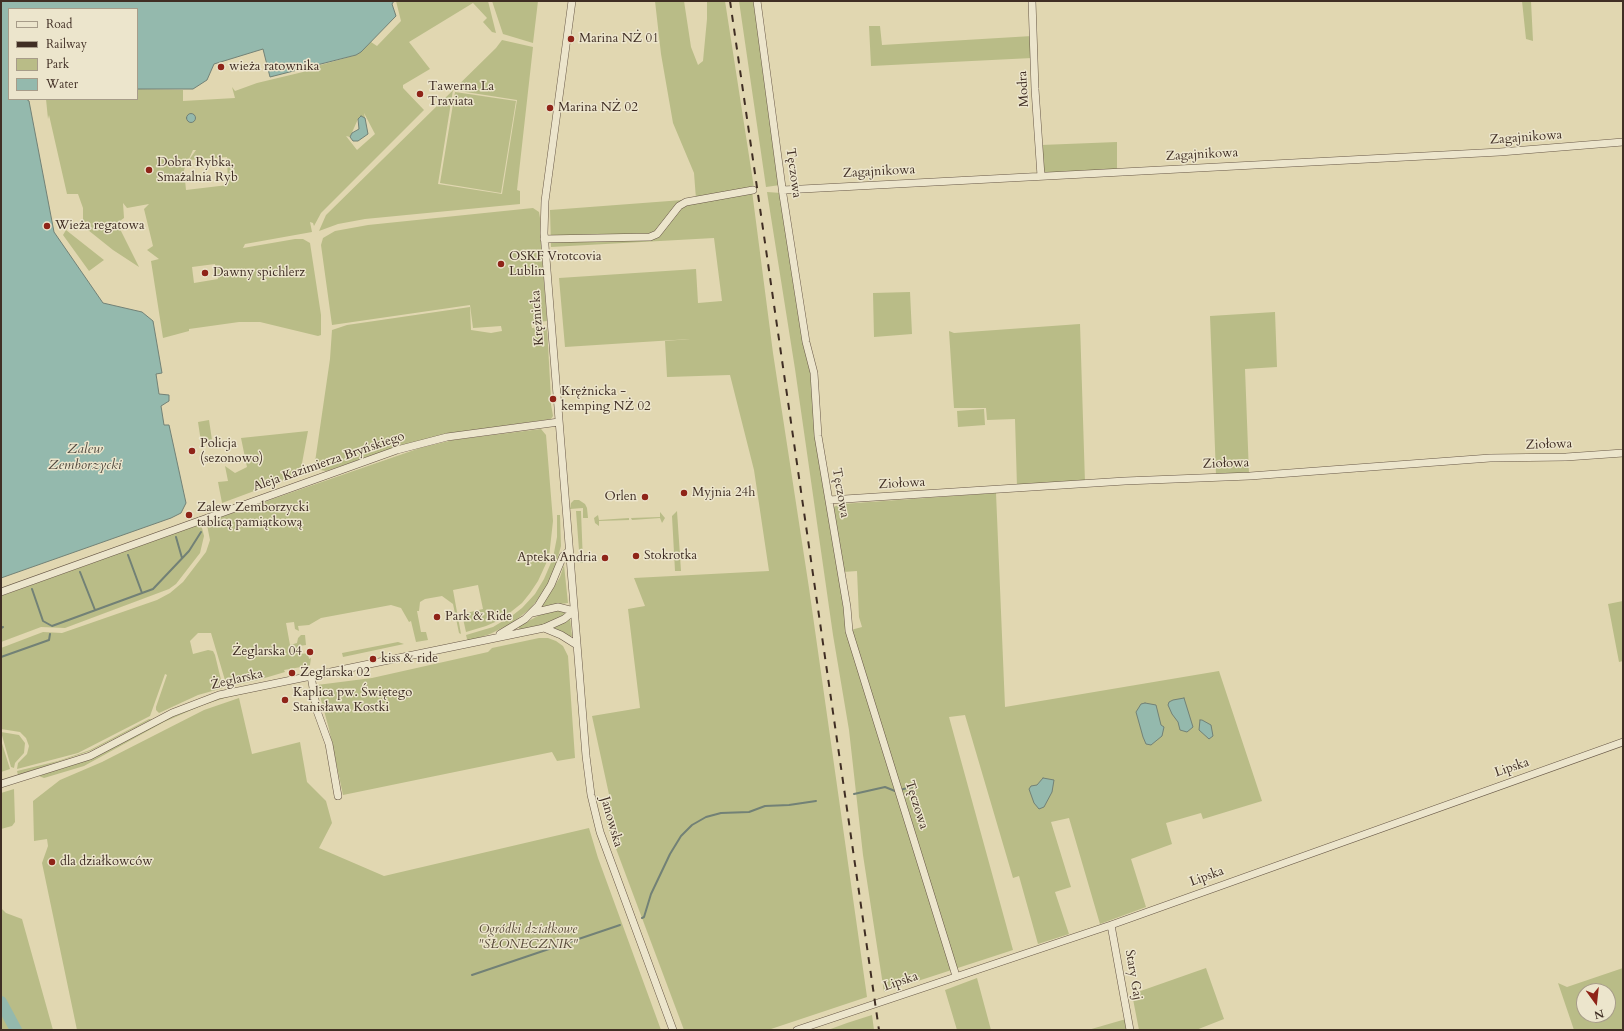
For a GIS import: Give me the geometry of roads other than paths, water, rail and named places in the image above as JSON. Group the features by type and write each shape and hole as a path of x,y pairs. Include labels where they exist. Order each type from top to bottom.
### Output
{"street":[{"name":"Krężnicka","path":"572,1 545,201 544,239 574,610"},
{"name":"Tęczowa","path":"757,1 806,342 814,373 818,436 847,607 849,631 956,976"},
{"name":"Modra","path":"1032,1 1035,89 1041,176"},
{"name":"Zagajnikowa","path":"783,190 1500,152 1623,142"},
{"path":"544,239 650,237 657,234 679,206 686,202 753,190"},
{"name":"Aleja Kazimierza Bryńskiego","path":"1,592 198,520 417,444 447,437 559,422"},
{"name":"Ziołowa","path":"829,500 1133,481 1250,476 1465,462 1490,458 1566,457 1623,453"},
{"name":"Żeglarska","path":"491,638 513,628 532,613 544,597 563,556 569,551"},
{"name":"Żeglarska","path":"532,613 558,606 574,610"},
{"name":"Żeglarska","path":"1,784 94,754 163,717 198,702 235,691 544,628 564,618 574,610"},
{"name":"Janowska","path":"574,610 588,771 597,821 673,1030"},
{"path":"544,628 561,635 577,645"},
{"path":"311,676 317,711 329,744 338,796"},
{"name":"Lipska","path":"798,1030 1111,925 1623,742"},
{"name":"Stary Gaj","path":"1111,925 1130,1030"}],"water":[{"name":"Zalew Zemborzycki","path":"1,1 394,1 392,4 396,16 361,52 356,55 270,77 263,49 214,64 207,80 193,89 138,89 138,8 8,8 8,100 29,101 54,232 103,303 142,312 153,321 162,373 156,374 159,394 169,395 169,401 161,406 164,425 169,425 186,503 181,513 171,518 1,578"},
{"path":"191,113 196,118 191,123 186,118"},
{"path":"361,116 365,118 368,134 358,141 353,141 350,137 352,133 359,129 358,119"},
{"path":"1184,698 1193,727 1187,732 1180,730 1178,722 1168,705 1169,702 1173,700"},
{"path":"1145,703 1156,705 1161,725 1164,727 1162,736 1151,745 1146,744 1136,712 1141,704"},
{"path":"1200,720 1211,725 1213,736 1209,739 1199,730"},
{"path":"1043,778 1054,780 1052,792 1044,807 1039,809 1034,803 1029,789 1031,786 1037,785"}],"waterway":[{"path":"32,589 43,621 52,626 153,589 189,551 201,532"},
{"path":"176,537 182,558"},
{"path":"128,555 142,593"},
{"path":"80,572 95,610"},
{"path":"1,657 49,640 50,634"},
{"path":"854,794 885,787 895,791 912,787"},
{"path":"642,918 644,917 651,894 670,854 681,836 692,825 706,817 721,813 749,812 765,806 789,805 816,801"},
{"path":"472,975 620,925"},
{"path":"1,1002 16,1030"}],"railway":[{"path":"730,1 879,1030"}],"place":[{"name":"Marina NŻ 01","path":"571,39"},
{"name":"wieża ratownika","path":"221,67"},
{"name":"Tawerna La Traviata","path":"420,94"},
{"name":"Marina NŻ 02","path":"550,108"},
{"name":"Dobra Rybka, Smażalnia Ryb","path":"149,170"},
{"name":"Wieża regatowa","path":"47,226"},
{"name":"OSKF Vrotcovia Lublin","path":"501,264"},
{"name":"Dawny spichlerz","path":"205,273"},
{"name":"Krężnicka - kemping NŻ 02","path":"553,399"},
{"name":"Policja (sezonowo)","path":"192,451"},
{"name":"Myjnia 24h","path":"684,493"},
{"name":"Orlen","path":"645,497"},
{"name":"Zalew Zemborzycki tablicą pamiątkową","path":"189,515"},
{"name":"Stokrotka","path":"636,556"},
{"name":"Apteka Andria","path":"605,558"},
{"name":"Park & Ride","path":"437,617"},
{"name":"Żeglarska 04","path":"310,652"},
{"name":"kiss & ride","path":"373,659"},
{"name":"Żeglarska 02","path":"292,673"},
{"name":"Kaplica pw. Świętego Stanisława Kostki","path":"285,700"},
{"name":"dla działkowców","path":"52,862"}],"park label":[{"name":"Ogródki działkowe \"SŁONECZNIK\"","path":"528,938"}]}
